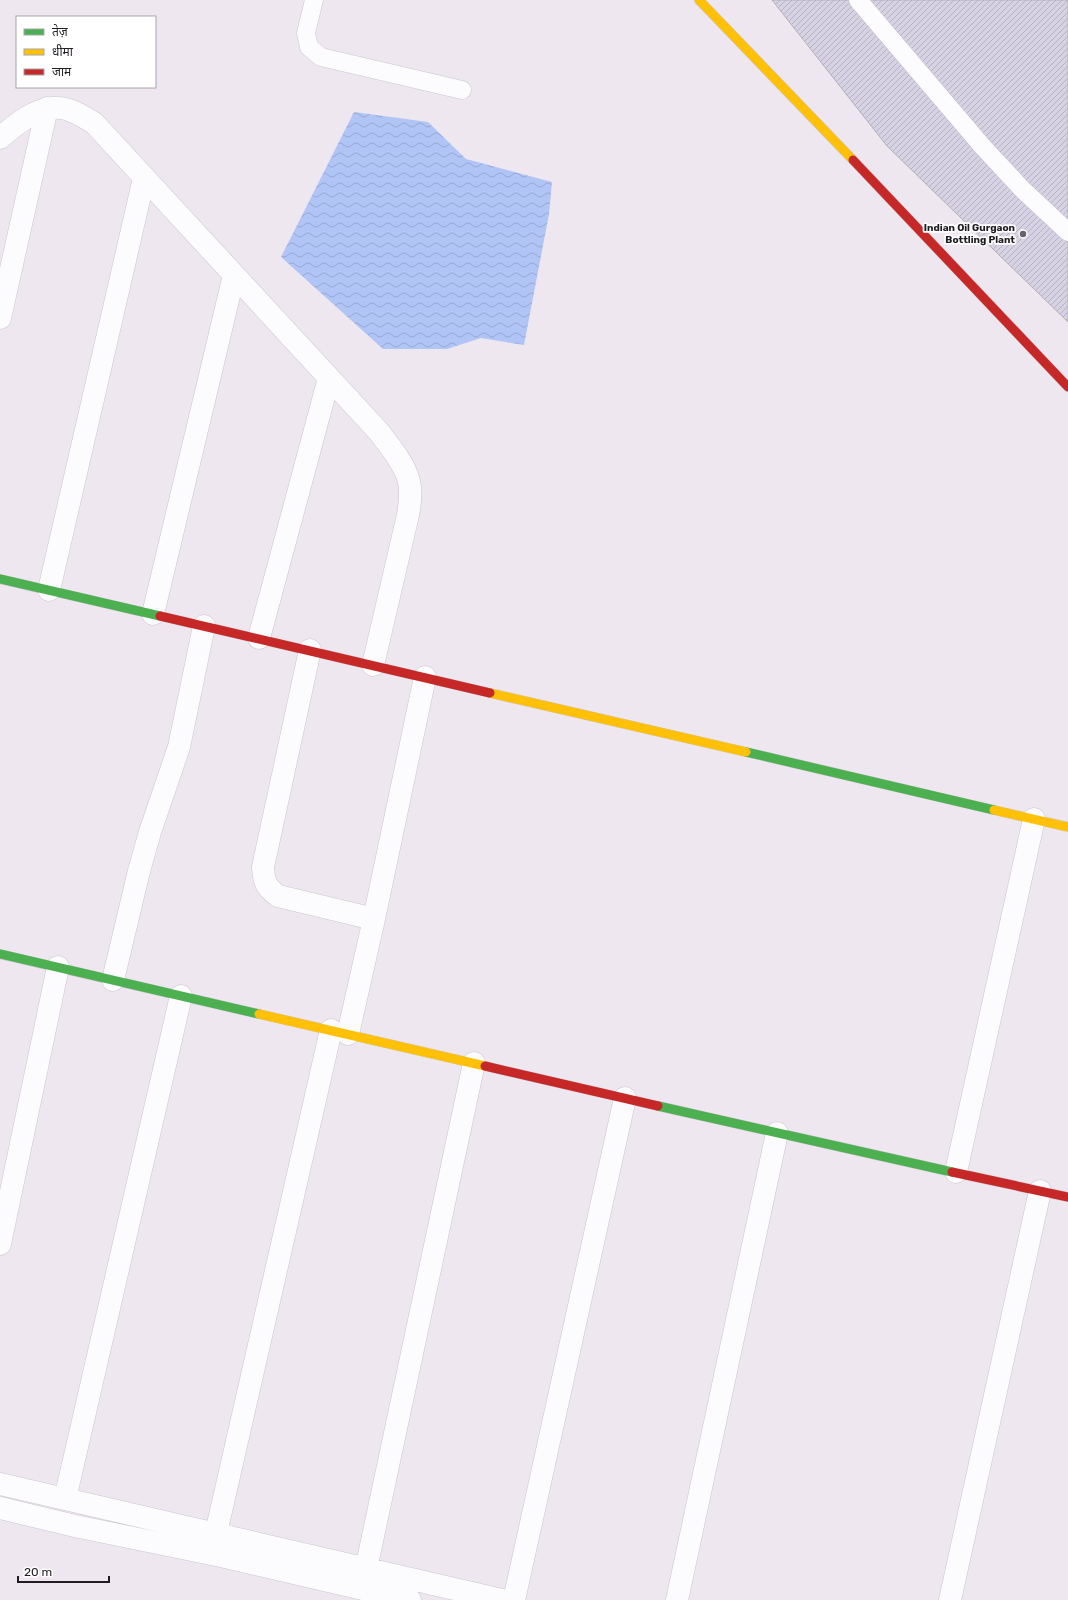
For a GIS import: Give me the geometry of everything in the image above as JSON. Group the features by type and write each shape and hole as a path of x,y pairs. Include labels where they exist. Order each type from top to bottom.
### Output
{"street":[{"path":"699,0 889,197 1068,387"},
{"path":"0,138 23,120 47,108 68,109 94,124 379,432 402,464 408,478 411,498 373,665"},
{"path":"0,318 47,108"},
{"path":"50,590 144,178"},
{"path":"153,614 234,275"},
{"path":"259,638 329,378"},
{"path":"0,579 1068,827"},
{"path":"113,980 139,871 150,832 179,747 204,626"},
{"path":"310,650 263,866 264,880 269,889 278,896 374,919"},
{"path":"216,1533 339,1032 374,919 425,677"},
{"path":"956,1172 1034,819"},
{"path":"0,954 777,1133 1068,1197"},
{"path":"0,1244 58,967"},
{"path":"65,1499 181,996"},
{"path":"366,1568 474,1063"},
{"path":"514,1600 625,1098"},
{"path":"677,1600 777,1133"},
{"path":"950,1600 1040,1191"},
{"path":"0,1484 502,1600"},
{"path":"0,1508 75,1526 221,1556 410,1600"}],"lane":[{"path":"314,0 306,33 309,47 321,57 462,90"},
{"path":"858,0 983,147 1022,189 1068,232"}],"water":[{"path":"354,112 428,122 466,159 552,182 549,214 524,345 481,338 447,349 383,349 281,257"}],"building":[{"name":"Indian Oil Gurgaon Bottling Plant","path":"772,0 1068,0 1068,322 887,146"}],"traffic: fast":[{"path":"0,579 160,616"},
{"path":"746,752 994,810"},
{"path":"0,954 259,1014"},
{"path":"658,1106 952,1172"}],"traffic: slow":[{"path":"699,0 853,160"},
{"path":"490,693 746,752"},
{"path":"994,810 1068,827"},
{"path":"259,1014 485,1066"}],"traffic: jam":[{"path":"853,160 1068,387"},
{"path":"160,616 490,693"},
{"path":"485,1066 658,1106"},
{"path":"952,1172 1068,1197"}],"place":[{"name":"Indian Oil Gurgaon Bottling Plant","path":"1023,234"}]}
